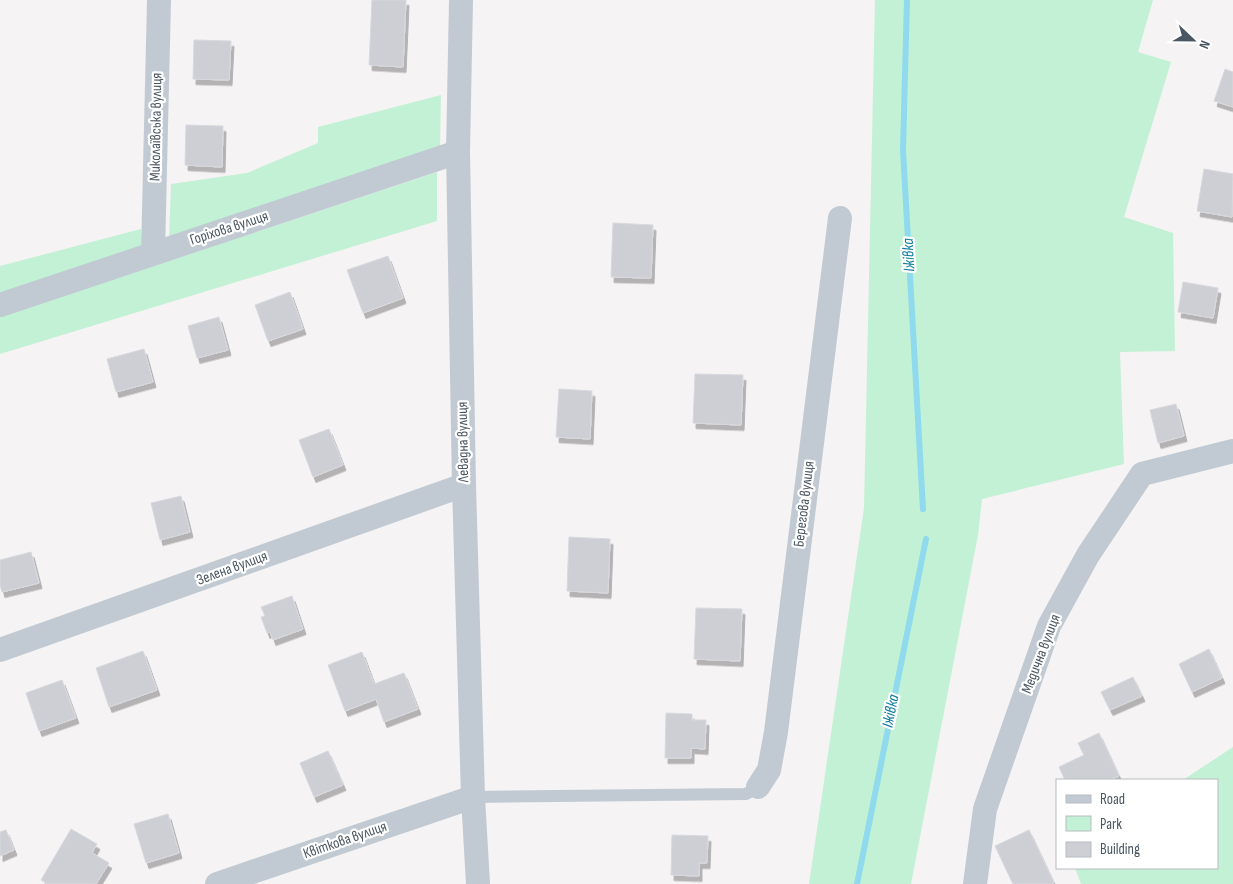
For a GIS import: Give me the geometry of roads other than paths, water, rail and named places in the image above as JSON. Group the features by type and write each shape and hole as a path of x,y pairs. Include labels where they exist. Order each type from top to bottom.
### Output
{"street":[{"name":"Миколаївська вулиця","path":"153,253 159,0"},
{"name":"Левадна вулиця","path":"461,0 458,152 464,486 473,796 478,884"},
{"name":"Горіхова вулиця","path":"0,305 458,152"},
{"name":"Берегова вулиця","path":"758,787 769,770 776,732 840,218"},
{"name":"Медична вулиця","path":"975,884 985,809 1049,626 1088,555 1142,474 1233,451"},
{"name":"Зелена вулиця","path":"0,650 464,486"},
{"name":"Квіткова вулиця","path":"217,884 473,796"}],"lane":[{"path":"473,796 746,794 758,787"}],"waterway":[{"name":"Іжівка","path":"907,0 903,150 923,509"},
{"name":"Іжівка","path":"857,884 926,539"}]}
